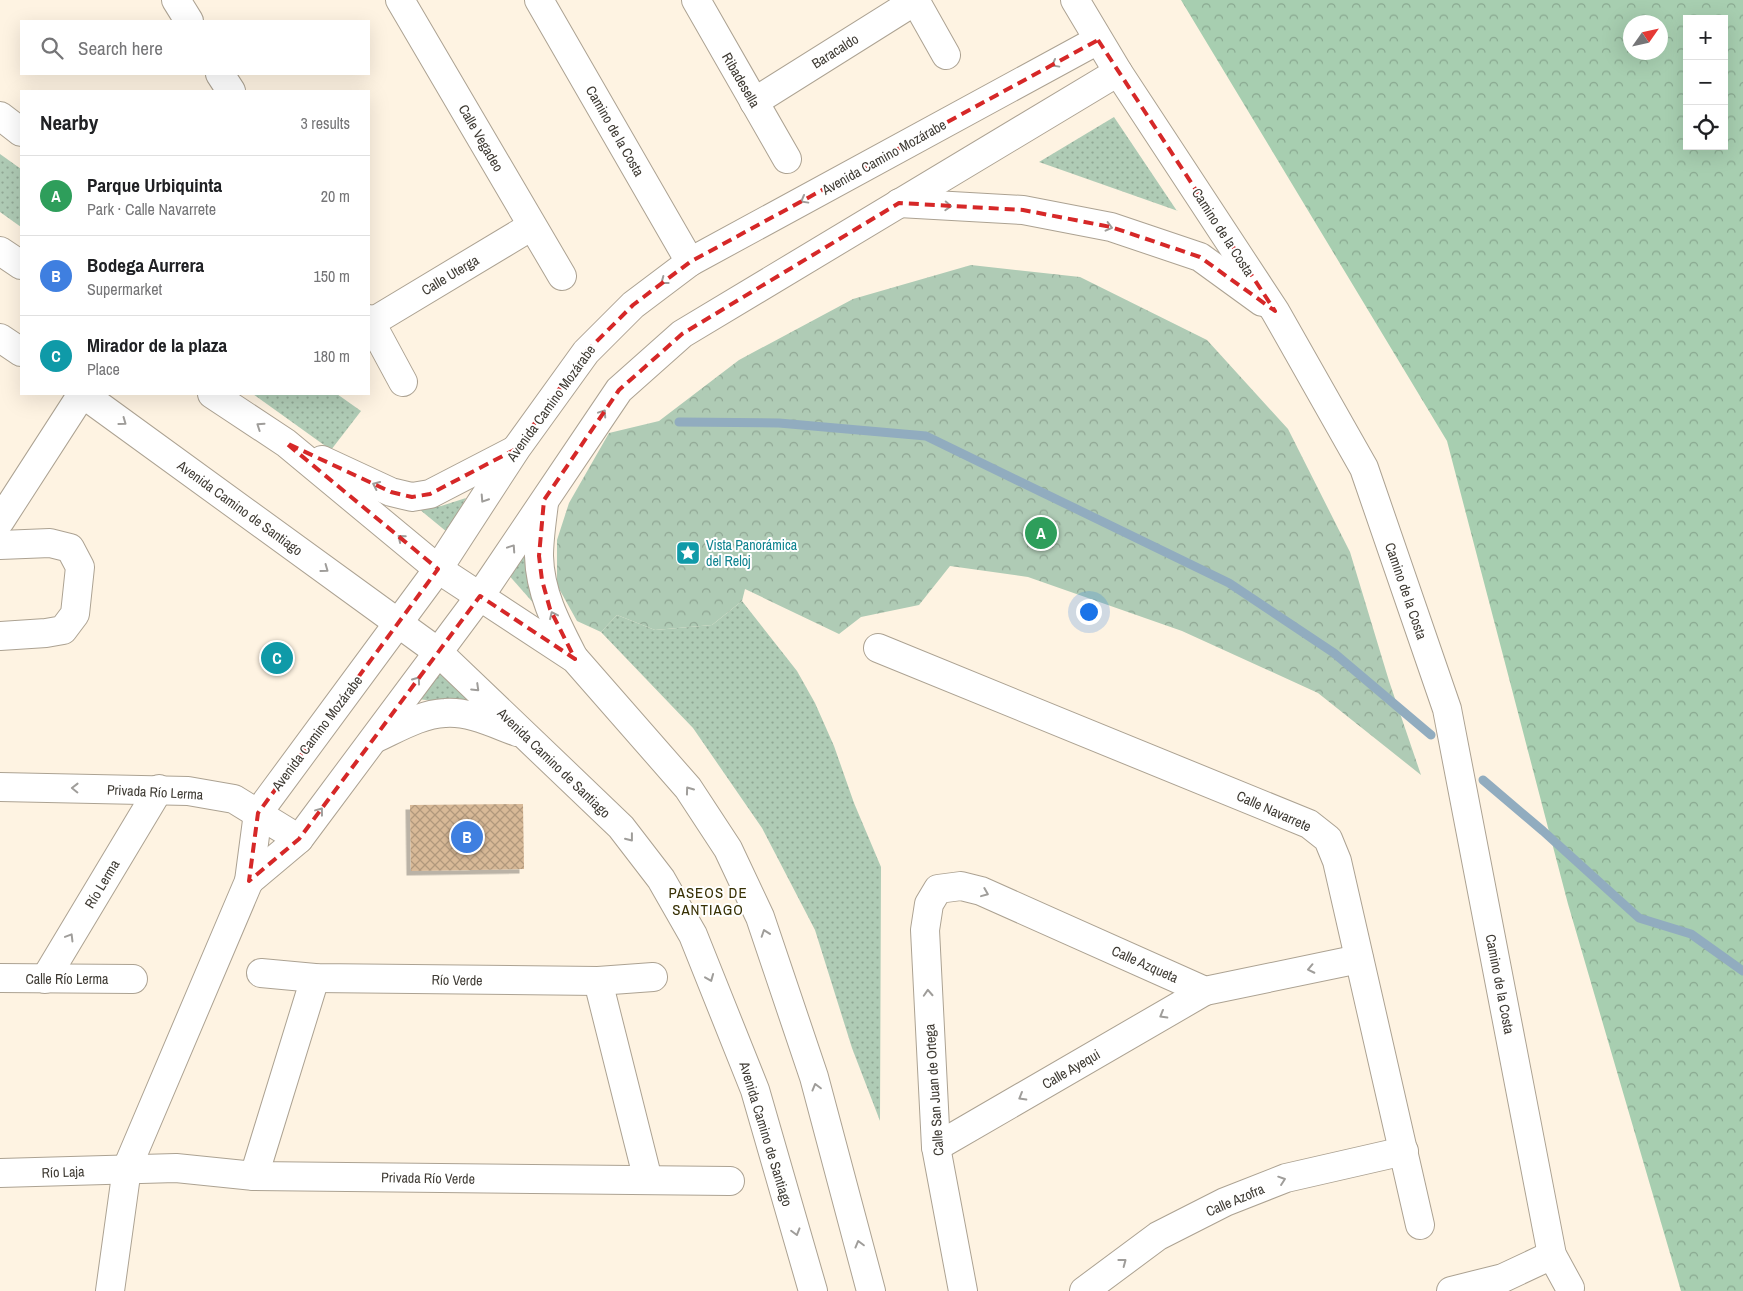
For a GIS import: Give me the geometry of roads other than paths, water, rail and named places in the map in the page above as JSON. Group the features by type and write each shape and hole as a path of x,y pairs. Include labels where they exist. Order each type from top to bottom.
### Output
{"street":[{"path":"176,0 188,20"},
{"name":"Calle Vegadeo","path":"400,0 562,276"},
{"name":"Camino de la Costa","path":"539,0 690,262"},
{"name":"Ribadesella","path":"696,0 786,159"},
{"path":"915,0 946,55"},
{"name":"Baracaldo","path":"754,102 915,0"},
{"name":"Camino de la Costa","path":"1075,0 1118,72 1275,311 1364,468 1447,709 1552,1255 1570,1288"},
{"name":"Avenida Camino Mozárabe","path":"110,1291 127,1168 249,882 258,813 438,569 516,449 586,352 633,305 690,262 1098,40"},
{"name":"Avenida Camino Mozárabe","path":"249,882 299,839 480,596 618,390 682,334 1118,72"},
{"path":"221,75 230,90"},
{"path":"0,116 20,131"},
{"path":"899,203 1023,210 1111,227 1200,257 1275,311"},
{"name":"Calle Uterga","path":"370,321 532,226"},
{"path":"0,251 20,265"},
{"path":"370,324 403,382"},
{"path":"0,338 20,351"},
{"path":"0,521 81,395"},
{"name":"Avenida Camino de Santiago","path":"83,395 438,652 621,827 660,878 693,935 755,1090 813,1291"},
{"path":"214,395 286,443 438,569 574,659 688,788 728,849 760,917 814,1077 871,1291"},
{"path":"286,443 391,492 412,497 430,494 516,449"},
{"path":"544,500 539,556 542,580 550,609 574,659"},
{"path":"0,545 50,543 70,548 80,567 75,614 63,630 0,636"},
{"name":"Calle Navarrete","path":"878,648 1309,824 1328,839 1337,861 1420,1225"},
{"path":"374,738 424,716 446,712 468,715 524,734"},
{"name":"Privada Río Lerma","path":"0,787 159,789 188,791 234,799 299,839"},
{"name":"Río Lerma","path":"45,979 159,789"},
{"name":"Calle Azqueta","path":"938,889 961,886 981,891 1205,991"},
{"name":"Calle San Juan de Ortega","path":"938,889 929,904 925,930 936,1147 963,1291"},
{"path":"1205,991 1359,959"},
{"name":"Río Verde","path":"261,974 316,978 598,981 653,977"},
{"name":"Calle Río Lerma","path":"0,978 133,979"},
{"path":"254,1176 316,978"},
{"path":"598,981 648,1180"},
{"name":"Calle Ayequi","path":"936,1147 1205,991"},
{"name":"Calle Azofra","path":"1084,1291 1158,1236 1225,1202 1286,1178 1404,1151"},
{"name":"Río Laja","path":"0,1173 73,1172 127,1168"},
{"name":"Privada Río Verde","path":"127,1168 176,1168 254,1176 730,1181"},
{"path":"1451,1291 1502,1278 1552,1255"}],"waterway":[{"path":"679,422 779,423 926,436 1229,583 1334,653 1431,735"},
{"path":"1483,780 1543,831 1639,918 1691,934 1743,971"}],"place":[{"name":"Parque Urbiquinta","path":"1041,533"},
{"name":"Vista Panorámica del Reloj","path":"688,553"},
{"name":"Mirador de la plaza","path":"277,658"},
{"name":"Bodega Aurrera","path":"467,837"}],"district":[{"name":"PASEOS DE SANTIAGO","path":"708,900"}]}
